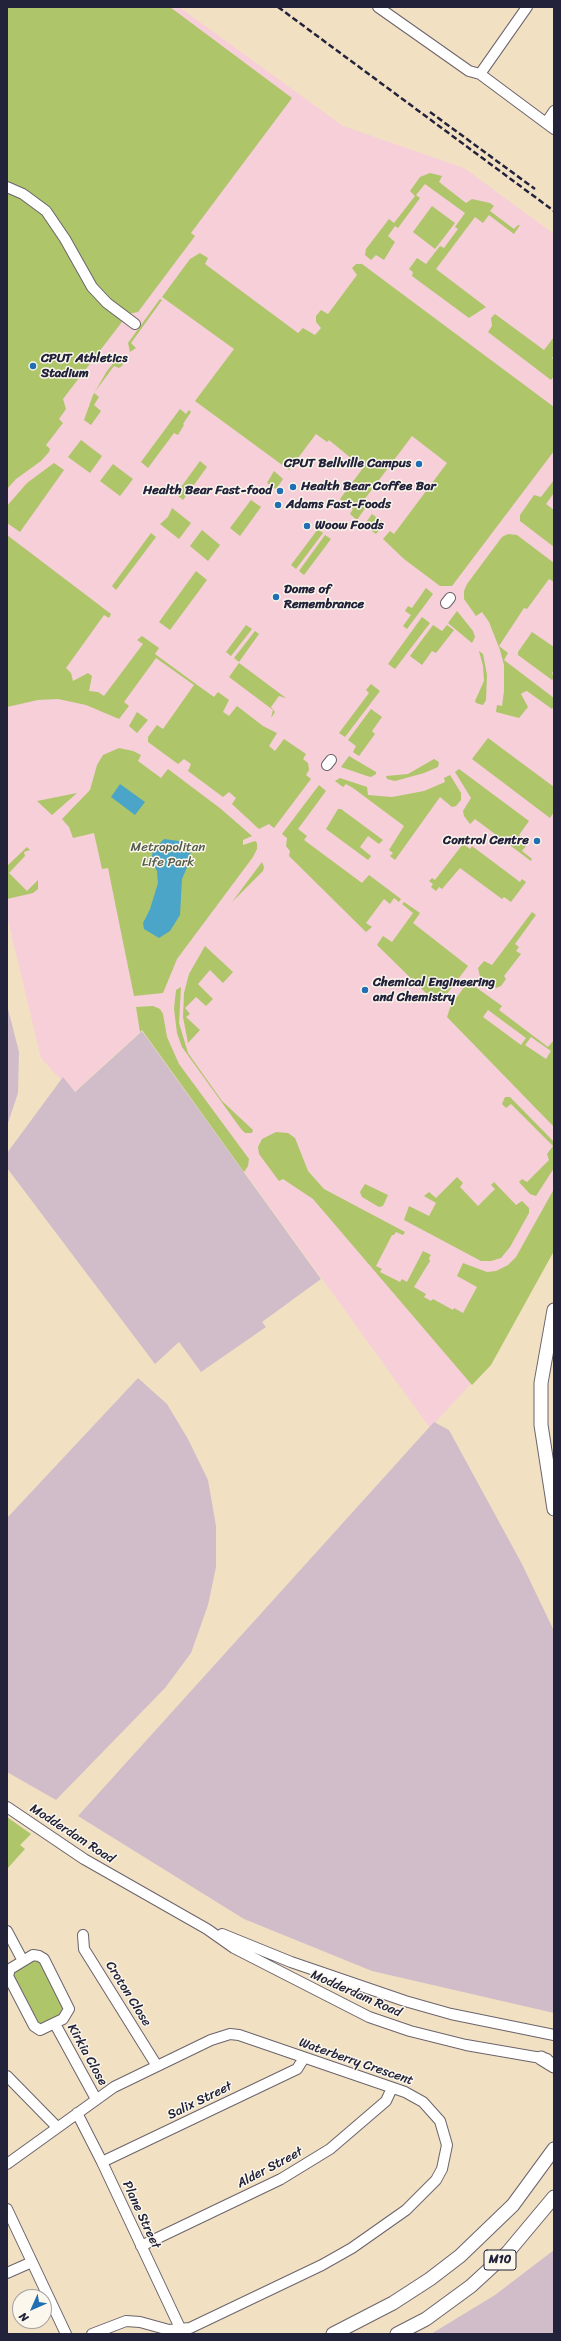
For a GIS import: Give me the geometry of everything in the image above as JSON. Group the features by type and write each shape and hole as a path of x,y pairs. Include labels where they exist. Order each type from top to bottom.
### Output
{"main road":[{"path":"554,1310 541,1383 541,1425 554,1509"},
{"path":"541,2058 554,2066"},
{"name":"M10","path":"334,2334 393,2303 430,2279 465,2251 513,2205 554,2149"},
{"name":"M10","path":"397,2334 439,2310 471,2286 508,2252 553,2198"}],"street":[{"path":"378,7 469,71 480,74 550,126 554,111"},
{"path":"480,74 527,7"},
{"path":"7,187 23,194 46,211 65,239 92,287 108,303 136,324"},
{"name":"Modderdam Road","path":"7,1807 61,1844 207,1929 234,1948 369,2017 410,2031 438,2038 554,2060"},
{"name":"Modderdam Road","path":"207,1929 298,1964 405,2001 451,2014 554,2035"},
{"path":"7,1931 23,1961"},
{"name":"Croton Close","path":"83,1935 84,1949 156,2066"},
{"name":"Kirkia Close","path":"33,1955 41,1957 68,2005 66,2016 45,2029 37,2028 9,1979 9,1970 23,1961 33,1955"},
{"name":"Kirkia Close","path":"55,2024 96,2099"},
{"name":"Waterberry Crescent","path":"7,2164 96,2099 125,2080 211,2040 230,2034 239,2035 392,2088 423,2102 437,2116 443,2128 446,2145 446,2157 442,2169 428,2189 389,2224 346,2251 202,2322 180,2330 126,2321 92,2334"},
{"name":"Salix Street","path":"102,2162 297,2069 304,2058"},
{"path":"7,2076 57,2127"},
{"name":"Alder Street","path":"141,2246 281,2180 330,2149 386,2101 392,2088"},
{"name":"Plane Street","path":"77,2113 102,2162 180,2330"},
{"path":"7,2209 66,2334"},
{"path":"7,2273 32,2262"}],"shaded area":[{"path":"7,7 179,7 343,126 464,168 554,234 554,1249 490,1363 430,1428 142,1030 73,1093 41,1058 7,916"},
{"path":"7,1005 19,1052 18,1093 7,1126"},
{"path":"142,1031 321,1279 262,1322 266,1327 201,1372 179,1342 155,1364 7,1168 7,1153 63,1077 75,1092"},
{"path":"138,1378 167,1404 188,1439 208,1480 216,1526 216,1567 208,1605 191,1653 165,1688 56,1800 7,1772 7,1518"},
{"path":"434,1422 449,1430 522,1564 554,1631 554,2013 372,1971 244,1919 78,1816"},
{"path":"554,2250 554,2334 431,2334 495,2295"}],"green space":[{"path":"7,7 170,7 292,98 191,233 195,236 138,312 128,314 63,399 66,409 59,419 63,423 46,445 50,449 49,452 41,461 16,479 7,489"},
{"path":"430,173 442,176 439,182 466,203 472,199 490,203 494,206 490,211 514,229 520,225 514,234 489,215 483,223 475,217 436,269 486,307 469,318 412,276 413,272 409,269 417,258 426,264 440,246 444,248 458,229 455,227 465,213 425,184 416,195 420,198 398,228 395,226 388,236 395,242 384,260 376,255 371,260 365,255 366,249 389,219 394,223 415,196 410,191 420,177"},
{"path":"432,206 455,223 435,249 413,232"},
{"path":"200,253 208,258 205,264 298,333 303,328 315,335 321,328 316,322 316,316 321,310 328,314 357,275 352,268 356,264 362,264 554,407 554,451 452,586 440,586 404,559 383,539 390,531 394,534 447,463 412,436 361,504 366,507 357,520 350,514 353,509 340,499 363,468 329,440 327,442 316,434 289,470 195,401 234,349 162,297 190,259"},
{"path":"160,299 162,300 131,343 136,348 130,352 128,343"},
{"path":"495,314 544,350 554,337 554,355 552,358 554,360 554,376 551,380 488,332 492,326 491,318"},
{"path":"119,359 124,361 122,366 119,368 114,366 95,392 107,371 115,361"},
{"path":"94,393 99,397 94,405 101,411 91,425 84,420"},
{"path":"180,409 186,414 189,410 191,412 178,435 174,433 148,468 141,462"},
{"path":"81,440 102,456 90,473 68,457"},
{"path":"200,461 207,467 183,500 176,494"},
{"path":"54,463 64,470 20,532 7,523 7,506 27,483"},
{"path":"113,464 133,479 120,496 100,481"},
{"path":"274,471 283,479 276,489 267,483"},
{"path":"554,480 554,493 546,504 554,510 554,547 520,521 520,515 534,495 541,497"},
{"path":"251,500 261,507 240,536 230,528"},
{"path":"172,508 191,523 179,539 160,524 168,517"},
{"path":"372,514 384,523 376,534 364,525"},
{"path":"318,529 323,533 296,569 291,565"},
{"path":"202,530 220,545 208,561 190,546"},
{"path":"151,533 156,537 116,590 112,586"},
{"path":"508,534 517,535 554,563 554,582 549,579 527,609 524,608 499,646 508,653 504,660 554,698 554,706 552,709 527,691 524,692 521,694 528,707 519,718 496,712 497,705 502,706 504,691 504,665 500,650 489,622 482,612 476,616 464,599 464,591 467,584 502,537"},
{"path":"7,535 111,614 109,618 104,615 66,668 71,673 73,681 88,673 92,676 89,691 98,692 104,696 143,644 137,640 142,636 159,648 155,654 214,697 218,692 229,700 223,712 229,716 237,706 263,726 277,733 269,746 275,751 284,739 306,754 303,759 308,763 309,770 306,775 311,779 274,828 269,824 259,829 232,804 236,798 229,792 223,797 188,771 191,764 184,759 178,764 148,742 148,737 157,725 163,729 194,685 156,658 124,702 129,706 119,719 86,705 58,699 38,700 7,707"},
{"path":"325,535 331,539 304,575 299,571"},
{"path":"196,571 207,580 170,630 159,622"},
{"path":"426,588 433,594 407,629 403,626 411,615 405,611 408,606 412,608"},
{"path":"457,611 473,631 475,637 472,643 448,623"},
{"path":"422,617 430,623 395,669 388,664"},
{"path":"246,625 252,629 231,656 226,652"},
{"path":"433,625 442,631 447,625 454,630 436,653 432,651 422,665 410,656"},
{"path":"255,631 259,634 239,662 234,658"},
{"path":"532,632 554,647 554,670 552,673 554,678 552,680 518,655 518,652"},
{"path":"479,651 483,654 487,675 486,700 483,705 476,703 475,701 484,681 483,666"},
{"path":"239,663 286,698 279,696 271,707 275,712 271,718 273,710 229,677"},
{"path":"371,684 380,691 345,737 339,733 369,693 366,690"},
{"path":"371,709 382,717 372,731 375,734 359,756 353,752 356,746 348,740"},
{"path":"137,712 148,720 137,733 129,726"},
{"path":"488,738 554,787 554,812 550,818 472,759"},
{"name":"Metropolitan Life Park","path":"119,748 133,751 141,755 138,761 161,778 168,769 221,809 252,836 243,840 243,845 255,841 257,843 257,849 253,857 177,959 163,993 134,996 108,868 102,869 94,833 73,838 69,827 62,819 90,790 97,765 103,755"},
{"path":"349,756 376,772 376,774 371,777 341,767"},
{"path":"434,759 439,762 438,767 424,773 395,781 387,779 386,776 408,774"},
{"path":"459,769 529,821 519,835 529,842 522,851 532,859 531,861 475,819 470,824 464,816 463,811 471,798 455,772"},
{"path":"450,775 461,793 461,800 456,806 452,807 440,797 395,860 390,856 393,853 389,850 404,826 353,788 346,784 343,787 335,781 340,778 367,787 368,795 392,797 424,791 445,782 444,778"},
{"path":"319,785 326,791 298,829 307,836 304,840 362,883 369,875 401,899 399,902 394,898 390,904 384,899 366,923 372,927 366,932 289,856 290,851 286,846 287,838 282,834"},
{"path":"77,793 52,815 37,801"},
{"path":"338,809 341,809 383,840 379,844 368,836 360,847 371,856 368,860 326,829"},
{"path":"463,844 470,849 472,846 520,882 522,879 526,882 511,902 504,897 502,899 460,868 442,889 439,887 436,891 431,887 433,884 429,881 432,878 435,880"},
{"path":"27,847 30,850 24,852 25,856 9,873 27,891 38,880 38,889 33,893 7,899 7,866"},
{"path":"262,862 264,867 263,871 232,902"},
{"path":"404,902 420,913 413,923 468,966 443,999 438,1002 432,1002 426,998 428,995 377,945 383,936 392,942 413,913 402,904"},
{"path":"532,912 536,915 515,944 519,947 516,951 521,954 504,976 506,979 501,986 496,988 480,977 478,968 484,961 492,965"},
{"path":"205,946 233,972 223,983 210,970 198,984 213,999 206,1006 196,997 185,1008 190,1014 186,1017 200,1030 188,1043 183,1017 184,993 189,974"},
{"path":"470,983 502,1006 499,1010 548,1047 554,1040 554,1127 447,1017 451,1005 465,986","holes":["488,1010 526,1038 521,1045 483,1017","531,1037 551,1051 546,1059 525,1045"]},
{"path":"181,987 179,1023 188,1053 222,1101 253,1130 252,1133 245,1133 241,1129 182,1047 177,1033 174,1009 176,990"},
{"path":"153,1006 160,1009 163,1014 167,1037 179,1064 249,1159 248,1166 244,1172 142,1030 140,1032 136,1007"},
{"path":"505,1097 510,1097 554,1142 554,1168 536,1196 530,1194 519,1182 522,1179 527,1182 549,1160 547,1154 553,1146 511,1104 506,1108 502,1104"},
{"path":"276,1132 288,1133 295,1138 308,1171 324,1189 405,1232 403,1235 396,1232 392,1235 376,1266 382,1269 380,1272 400,1282 402,1279 407,1282 423,1251 431,1255 429,1258 430,1261 414,1287 426,1294 424,1297 431,1301 433,1299 453,1310 454,1308 463,1313 477,1287 457,1276 463,1263 487,1272 496,1271 508,1265 516,1257 554,1189 554,1251 491,1365 472,1385 313,1199 283,1179 279,1181 259,1154 258,1147 262,1139"},
{"path":"457,1177 463,1183 460,1187 478,1206 495,1189 491,1185 494,1182 516,1205 522,1201 529,1208 529,1213 510,1247 501,1258 491,1261 481,1261 404,1220 409,1206 429,1216 436,1203 424,1196 429,1192 436,1198"},
{"path":"365,1184 388,1195 383,1206 379,1207 362,1197 360,1192"},
{"path":"7,1817 31,1834 20,1845 25,1849 7,1869"},
{"path":"34,1958 38,1959 67,2011 43,2027 37,2024 11,1973"}],"water":[{"path":"120,784 145,802 135,815 111,797"},
{"path":"164,839 179,841 190,851 191,858 182,879 180,915 170,931 159,938 144,929 143,923 150,909 158,883 157,871 152,861 152,855 154,849"}],"railway":[{"path":"278,7 554,211"},
{"path":"430,112 535,189"}],"place":[{"name":"CPUT Athletics Stadium","path":"33,366"},
{"name":"CPUT Bellville Campus","path":"419,464"},
{"name":"Health Bear Coffee Bar","path":"293,487"},
{"name":"Health Bear Fast-food","path":"280,491"},
{"name":"Adams Fast-Foods","path":"278,505"},
{"name":"Woow Foods","path":"307,526"},
{"name":"Dome of Remembrance","path":"276,597"},
{"name":"Control Centre","path":"537,841"},
{"name":"Chemical Engineering and Chemistry","path":"365,990"}]}
